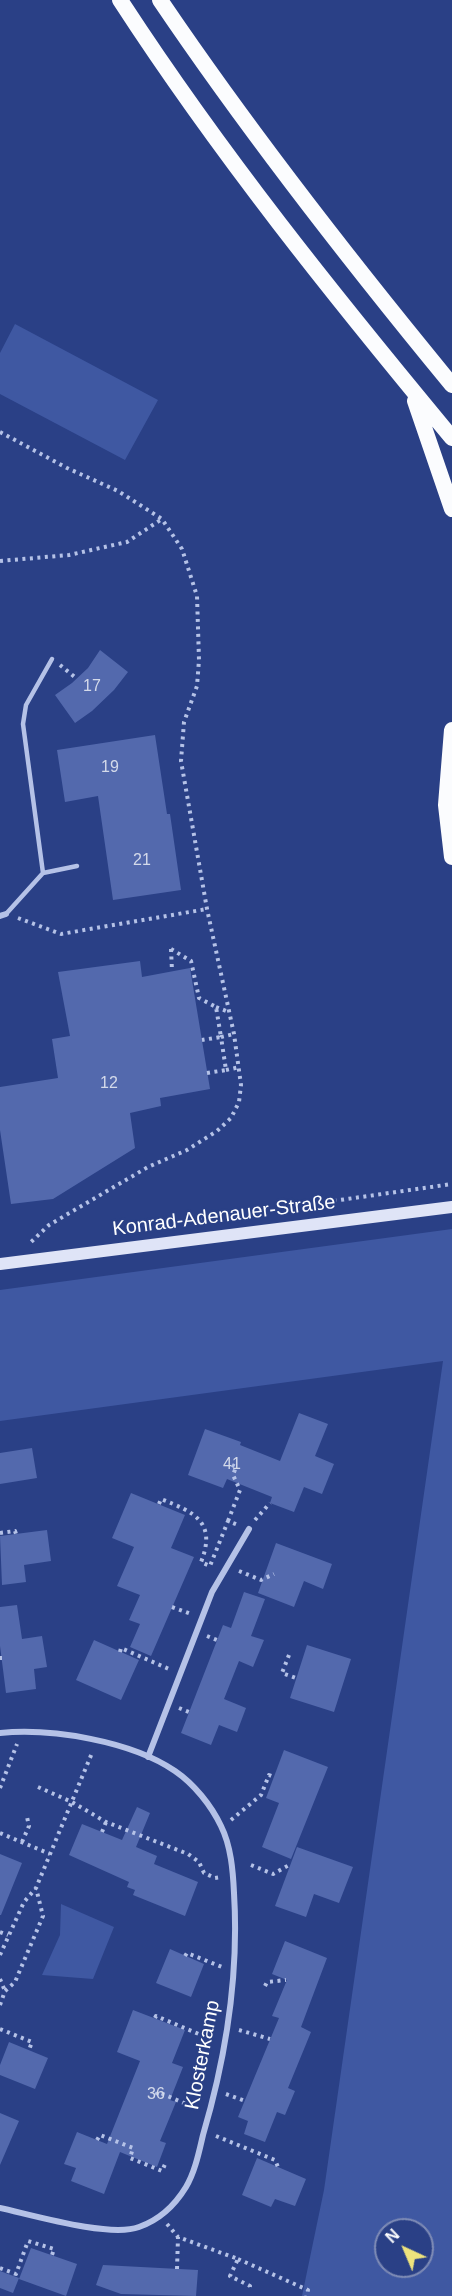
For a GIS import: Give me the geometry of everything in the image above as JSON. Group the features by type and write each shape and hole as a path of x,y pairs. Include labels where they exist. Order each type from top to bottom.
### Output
{"highway":[{"path":"120,0 190,104 235,165 452,438"},
{"path":"160,0 280,168 452,385"},
{"path":"411,388 452,509"},
{"path":"452,730 446,806 452,857"}],"main road":[{"name":"Konrad-Adenauer-Straße","path":"0,1264 452,1207"}],"street":[{"path":"148,1757 212,1592 249,1529"},
{"name":"Klosterkamp","path":"0,1733 21,1731 56,1733 97,1741 148,1757 176,1772 202,1796 222,1827 233,1876 236,1918 234,1972 215,2091 187,2185 175,2204 160,2216 137,2228 121,2230 87,2227 0,2208"}],"lane":[{"path":"43,873 23,724 26,705 52,659"},
{"path":"3,915 43,873 77,866"}],"path":[{"path":"0,432 68,468 118,490 162,519 182,549 197,596 199,660 196,686 184,722 181,761 207,909 230,1012 242,1084 239,1102 231,1118 218,1131 187,1150 148,1167 50,1225 26,1246 38,1245"},
{"path":"0,561 69,555 127,542 162,519"},
{"path":"52,659 76,678"},
{"path":"3,915 60,934 207,909"},
{"path":"172,971 171,949 191,962 199,998 230,1012"},
{"path":"216,1007 226,1070"},
{"path":"202,1040 234,1034"},
{"path":"207,1073 240,1067"},
{"path":"190,1221 452,1184"},
{"path":"159,1504 161,1499 188,1510 198,1518 207,1532 206,1549 201,1562 210,1566 240,1490 233,1475 236,1467 232,1465"},
{"path":"228,1521 249,1529 257,1516 270,1503"},
{"path":"0,1533 15,1531 16,1534"},
{"path":"226,1566 261,1580 274,1574"},
{"path":"172,1607 202,1618"},
{"path":"120,1652 121,1648 180,1674"},
{"path":"289,1655 282,1673 297,1678"},
{"path":"0,1788 21,1731"},
{"path":"0,1954 24,1902 36,1888 97,1741"},
{"path":"222,1827 261,1795 269,1775 274,1776"},
{"path":"38,1786 106,1822 188,1854 199,1862 204,1873 215,1878 233,1876"},
{"path":"22,1842 29,1826 27,1817"},
{"path":"102,1832 106,1822"},
{"path":"0,1833 50,1854"},
{"path":"251,1865 273,1874 291,1864"},
{"path":"0,2005 5,1991 15,1982 43,1916 36,1888"},
{"path":"0,1932 8,1935"},
{"path":"185,1956 187,1953 234,1972"},
{"path":"0,1979 5,1991"},
{"path":"265,1986 267,1982 286,1980"},
{"path":"155,2018 156,2016 224,2045"},
{"path":"227,2026 270,2039"},
{"path":"0,2030 32,2042 29,2050"},
{"path":"215,2091 245,2101"},
{"path":"156,2095 158,2092 210,2114"},
{"path":"204,2132 275,2160 278,2167"},
{"path":"97,2140 100,2135 133,2148 130,2158 162,2171 166,2162"},
{"path":"160,2216 178,2237 238,2259 308,2290 306,2296"},
{"path":"177,2269 178,2237"},
{"path":"0,2268 16,2274 28,2241 54,2249 52,2255"},
{"path":"238,2259 230,2276 250,2286 249,2289"}],"shaded area":[{"path":"15,324 158,400 125,460 0,394 0,353"},
{"path":"452,1229 452,2296 302,2296 324,2190 443,1361 0,1421 0,1290"},
{"path":"61,1904 114,1927 93,1979 42,1975 60,1935"}],"building":[{"path":"100,650 128,672 114,690 92,711 75,723 55,695 88,668"},
{"path":"155,735 181,890 113,900 98,796 65,802 57,750"},
{"path":"140,961 142,977 190,968 210,1089 160,1098 161,1106 130,1113 135,1148 53,1199 11,1204 0,1130 0,1087 58,1078 52,1039 70,1036 58,972"},
{"path":"299,1413 328,1424 315,1456 334,1464 322,1494 304,1487 294,1512 270,1503 272,1497 227,1479 223,1488 188,1475 205,1429 241,1442 240,1445 280,1461"},
{"path":"32,1448 37,1478 0,1484 0,1453"},
{"path":"131,1493 185,1515 171,1548 194,1557 151,1656 130,1647 140,1624 129,1620 140,1595 117,1586 134,1547 112,1538"},
{"path":"47,1530 51,1561 24,1565 26,1582 2,1585 0,1536"},
{"path":"276,1543 332,1564 323,1589 304,1581 294,1607 258,1593"},
{"path":"244,1592 265,1599 251,1636 264,1640 253,1667 239,1661 224,1699 246,1708 237,1732 219,1725 211,1745 181,1733 223,1625 231,1628"},
{"path":"17,1605 22,1639 42,1636 47,1667 34,1669 36,1689 6,1693 0,1646 0,1607"},
{"path":"94,1640 139,1660 121,1700 76,1680"},
{"path":"307,1645 351,1659 334,1712 290,1698"},
{"path":"284,1750 328,1767 291,1859 262,1847 279,1803 266,1798"},
{"path":"137,1807 150,1813 136,1847 157,1856 154,1864 198,1882 185,1916 133,1895 135,1890 127,1887 129,1882 69,1855 82,1824 122,1840"},
{"path":"297,1847 353,1867 339,1903 314,1894 306,1917 275,1906"},
{"path":"0,1854 22,1863 1,1915 0,1915"},
{"path":"285,1941 327,1958 301,2027 311,2032 288,2088 295,2091 285,2115 277,2112 265,2142 244,2134 248,2121 238,2117 279,2018 272,2016 287,1980 272,1974"},
{"path":"170,1949 204,1964 191,1997 156,1983"},
{"path":"133,2010 185,2030 172,2063 183,2067 170,2100 176,2102 160,2141 166,2143 157,2167 120,2152 104,2194 71,2181 76,2168 64,2164 77,2132 107,2144 140,2061 117,2052"},
{"path":"9,2042 48,2058 35,2089 0,2075 0,2065"},
{"path":"0,2113 19,2121 0,2165"},
{"path":"257,2158 306,2179 295,2206 275,2199 271,2207 242,2195"},
{"path":"31,2248 77,2264 66,2296 19,2279"},
{"path":"103,2265 198,2270 196,2296 121,2294 96,2285"},
{"path":"0,2271 19,2278 13,2293 0,2288"}]}
